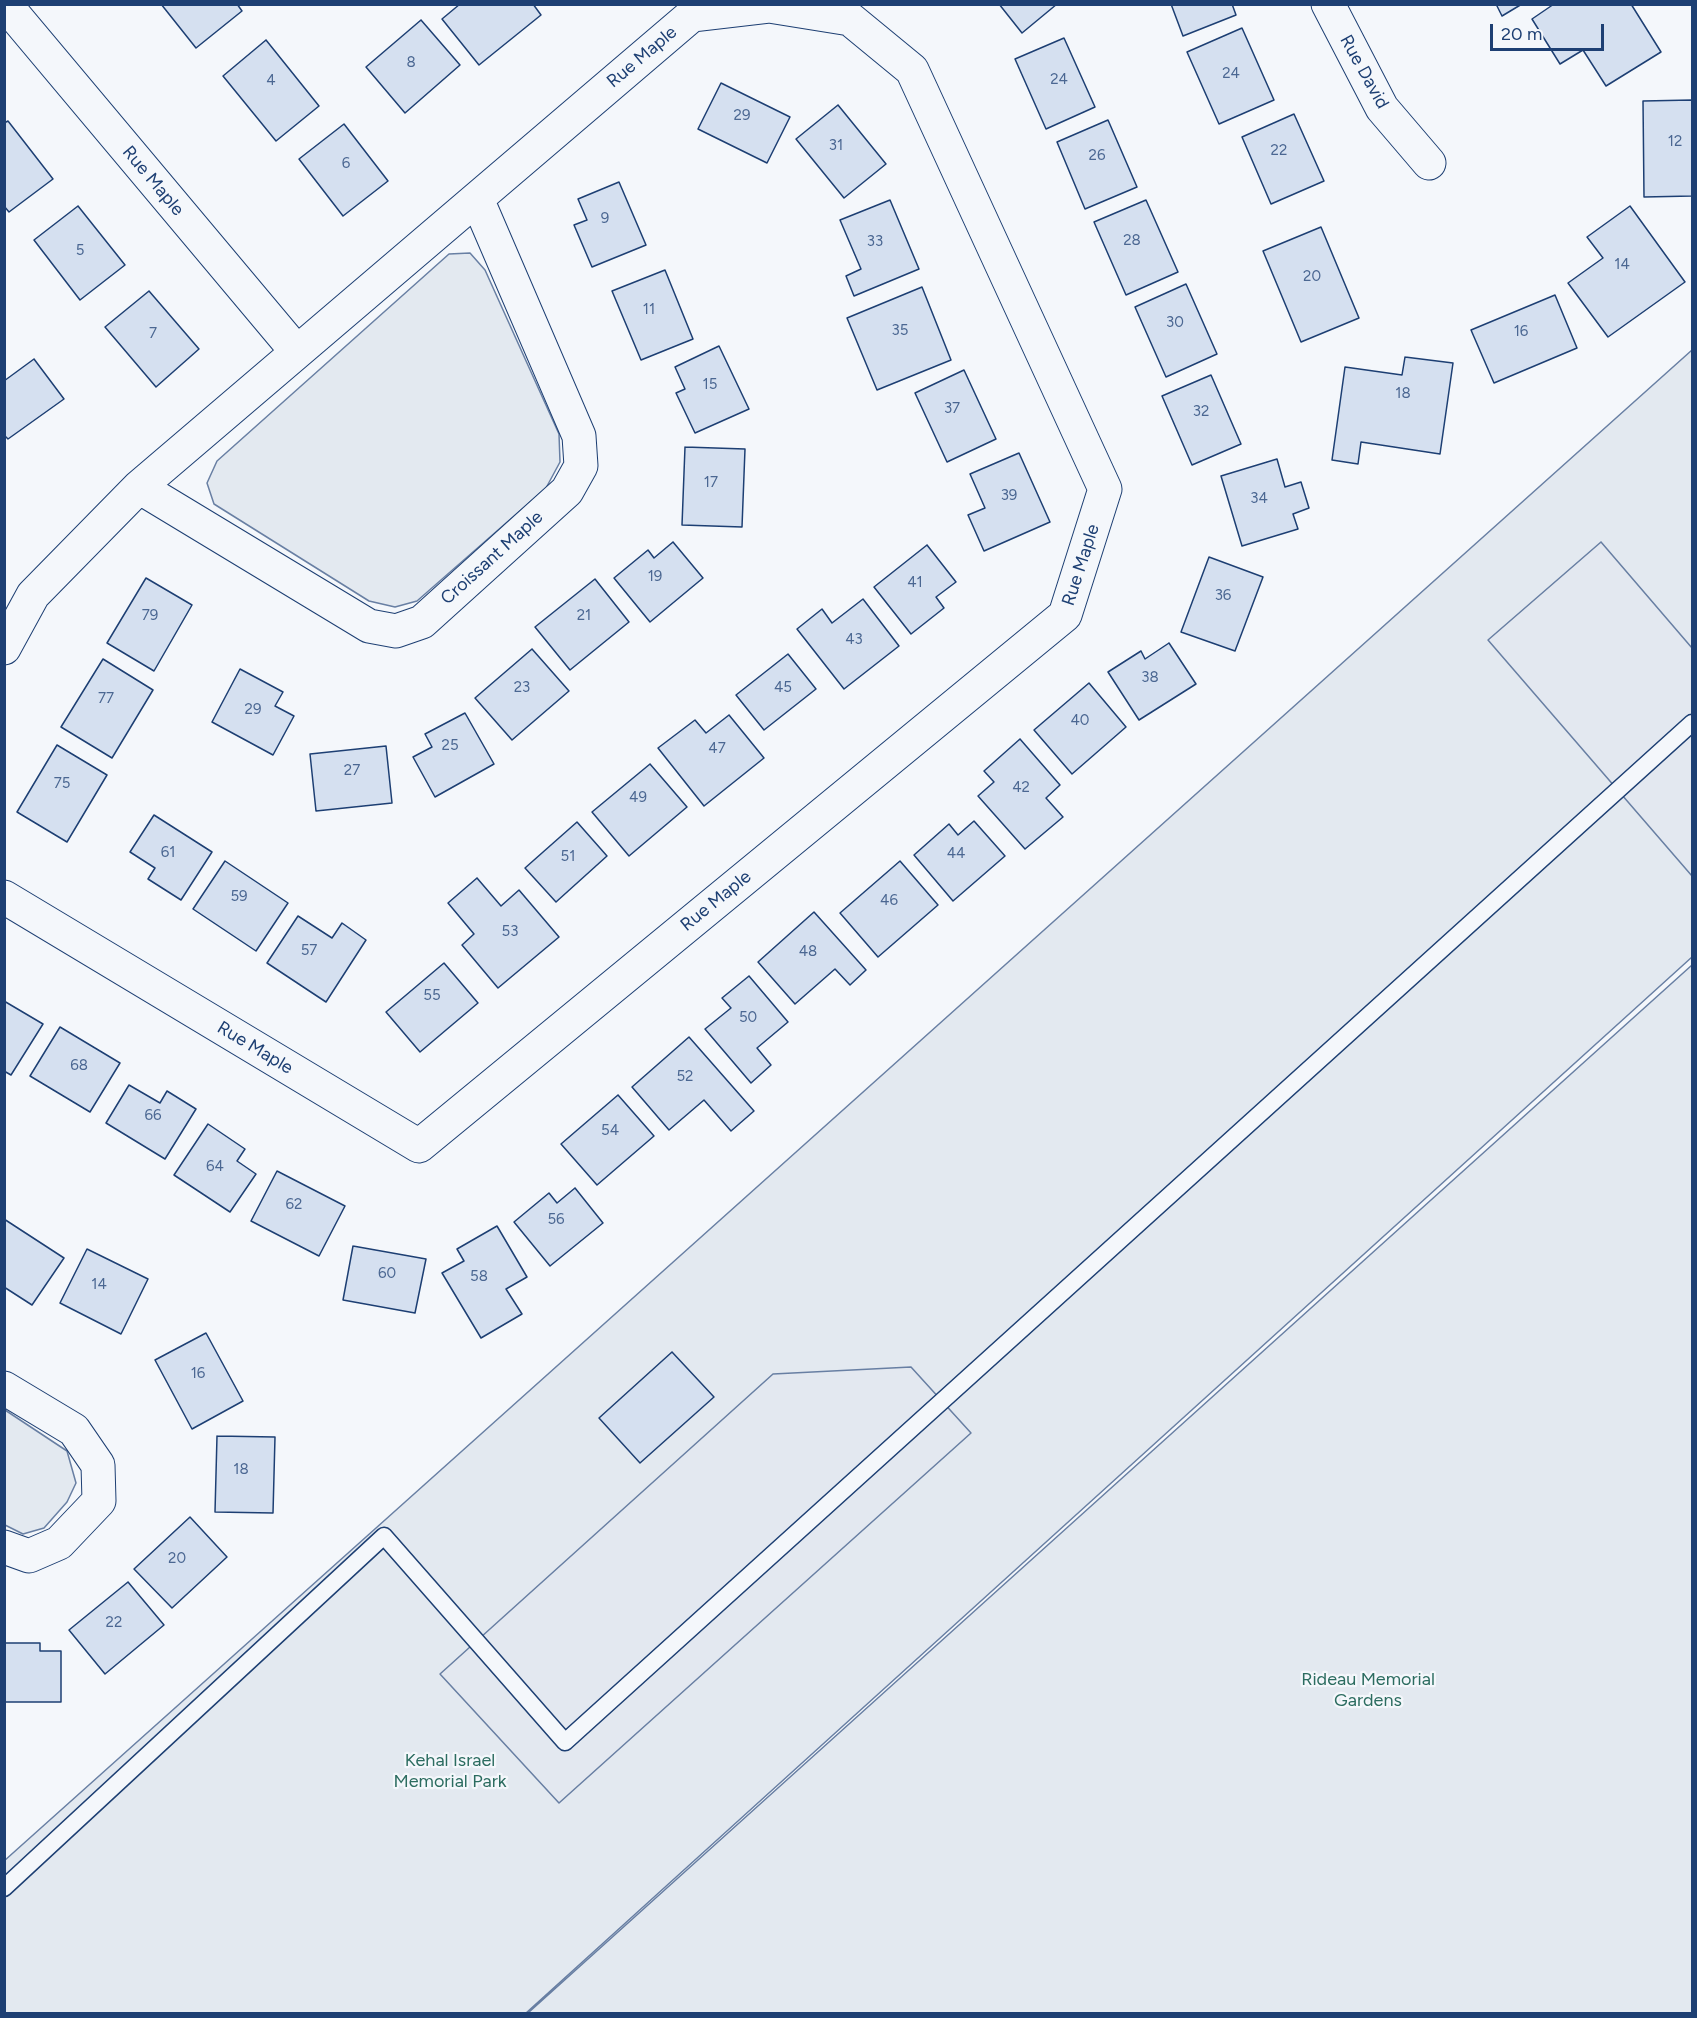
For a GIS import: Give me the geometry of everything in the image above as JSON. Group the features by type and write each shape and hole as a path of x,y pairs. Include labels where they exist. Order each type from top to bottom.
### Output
{"street":[{"name":"Rue David","path":"1328,4 1382,108 1429,163"},
{"name":"Rue Maple","path":"4,648 33,595 139,487 692,15 770,6 850,19 912,70 1106,489 1065,615 419,1146 4,897"},
{"name":"Rue Maple","path":"9,9 297,352"},
{"name":"Croissant Maple","path":"139,487 369,626 396,631 422,622 567,491 581,466 579,436 477,199"},
{"path":"4,1388 74,1430 98,1465 99,1501 59,1543 29,1556 4,1546"}],"lane":[{"path":"4,1888 384,1536 565,1742 1692,723"}],"green space":[{"path":"470,253 485,270 559,434 560,462 546,488 417,601 395,607 369,601 214,504 207,483 217,461 449,254"},
{"name":"Kehal Israel Memorial Park","path":"1692,350 1692,957 526,2013 5,2013 4,1861"},
{"name":"Rideau Memorial Gardens","path":"1692,965 1692,2013 528,2013"},
{"path":"5,1410 67,1451 76,1483 67,1502 44,1528 23,1534 5,1525"}],"shaded area":[{"path":"1601,542 1692,648 1692,876 1488,640"},
{"path":"911,1367 971,1433 559,1803 440,1674 773,1374"}],"building":[{"path":"161,4 237,4 242,11 196,48"},
{"path":"460,4 533,4 541,15 479,65 442,19"},
{"path":"999,4 1057,4 1022,33"},
{"path":"1171,4 1232,4 1236,15 1183,36"},
{"path":"1496,4 1522,4 1502,16"},
{"path":"1554,4 1631,4 1661,52 1606,86 1583,50 1560,64 1532,19"},
{"path":"421,20 460,65 405,113 366,67"},
{"path":"1242,28 1274,100 1219,124 1187,52"},
{"path":"1064,38 1095,107 1046,129 1015,59"},
{"path":"266,40 319,106 276,141 223,76"},
{"path":"721,83 790,117 767,163 698,129"},
{"path":"1692,100 1692,196 1644,197 1643,101"},
{"path":"838,105 886,164 844,198 796,139"},
{"path":"1294,114 1324,181 1271,204 1242,137"},
{"path":"1108,120 1137,187 1085,209 1057,142"},
{"path":"8,121 53,179 9,212 4,206 4,123"},
{"path":"344,124 388,181 343,216 299,159"},
{"path":"619,182 646,245 592,267 574,225 587,220 578,199"},
{"path":"890,200 919,269 854,296 846,276 861,269 840,220"},
{"path":"1146,200 1178,272 1126,295 1094,222"},
{"path":"78,206 125,265 80,300 34,240"},
{"path":"1630,206 1685,282 1608,337 1568,283 1603,258 1587,237"},
{"path":"1321,227 1359,318 1301,342 1263,251"},
{"path":"665,270 693,339 641,360 612,291"},
{"path":"1186,284 1217,354 1166,377 1135,307"},
{"path":"922,287 951,360 877,390 847,318"},
{"path":"149,291 199,349 156,387 105,327"},
{"path":"1555,295 1577,348 1494,383 1471,330"},
{"path":"719,346 749,409 695,433 676,393 685,389 675,367"},
{"path":"1405,357 1453,363 1440,454 1361,442 1358,464 1332,460 1345,367 1402,375"},
{"path":"34,359 64,399 8,439 4,435 4,381"},
{"path":"964,370 996,439 947,462 915,393"},
{"path":"1211,375 1241,444 1192,465 1162,396"},
{"path":"685,447 745,449 742,527 682,525"},
{"path":"1019,453 1050,522 984,551 968,515 985,508 970,474"},
{"path":"1277,459 1285,487 1301,482 1309,508 1293,514 1298,529 1242,546 1221,476"},
{"path":"673,542 703,578 650,622 614,578 648,550 654,558"},
{"path":"927,545 956,582 936,597 944,608 911,634 874,587"},
{"path":"1209,557 1263,577 1235,651 1181,632"},
{"path":"146,578 192,605 154,671 107,643"},
{"path":"595,579 629,622 570,670 535,627"},
{"path":"863,599 899,646 844,689 797,629 822,609 832,623"},
{"path":"1169,643 1196,684 1139,720 1108,672 1141,651 1145,659"},
{"path":"532,649 569,691 512,740 475,698"},
{"path":"788,654 816,689 764,730 736,695"},
{"path":"103,659 153,690 112,758 61,727"},
{"path":"240,669 283,692 275,706 294,716 273,755 212,722"},
{"path":"1089,683 1126,727 1072,774 1034,730"},
{"path":"465,713 494,764 435,797 413,757 432,747 425,734"},
{"path":"729,715 764,758 704,806 658,748 695,720 706,733"},
{"path":"1020,739 1060,785 1046,798 1063,817 1025,849 978,796 994,782 984,771"},
{"path":"57,745 107,775 67,842 17,812"},
{"path":"386,746 392,803 316,811 310,754"},
{"path":"650,764 687,807 629,856 592,812"},
{"path":"154,815 212,852 181,900 148,879 155,868 130,852"},
{"path":"974,821 1005,856 953,901 914,855 949,824 958,835"},
{"path":"577,822 607,856 556,902 525,868"},
{"path":"225,861 288,903 256,951 193,909"},
{"path":"900,861 938,905 878,957 840,913"},
{"path":"477,878 501,906 519,890 559,937 498,988 462,945 474,934 448,903"},
{"path":"814,912 866,970 850,985 835,969 795,1004 758,962"},
{"path":"298,916 332,938 342,923 366,940 326,1002 267,963"},
{"path":"444,963 478,1003 420,1052 386,1012"},
{"path":"749,976 788,1022 757,1048 771,1065 751,1083 705,1029 731,1008 722,998"},
{"path":"4,1001 43,1024 11,1075 4,1071"},
{"path":"60,1027 120,1063 90,1112 30,1076"},
{"path":"689,1037 754,1111 731,1131 704,1100 669,1130 632,1087"},
{"path":"129,1085 160,1103 167,1091 196,1109 165,1159 106,1123"},
{"path":"618,1095 654,1136 597,1185 561,1144"},
{"path":"208,1124 245,1149 237,1161 256,1174 230,1212 174,1175"},
{"path":"277,1171 345,1206 319,1256 251,1221"},
{"path":"575,1188 603,1223 550,1266 514,1222 549,1193 557,1203"},
{"path":"4,1219 64,1258 32,1305 4,1287"},
{"path":"497,1226 527,1277 506,1289 522,1314 481,1338 442,1273 464,1261 457,1249"},
{"path":"353,1246 426,1259 415,1313 343,1300"},
{"path":"87,1249 148,1279 121,1334 60,1303"},
{"path":"206,1333 243,1401 192,1429 155,1360"},
{"path":"672,1352 714,1397 640,1463 599,1418"},
{"path":"217,1436 275,1437 273,1513 215,1512"},
{"path":"190,1517 227,1557 172,1608 134,1569"},
{"path":"128,1582 164,1625 105,1674 69,1630"},
{"path":"4,1643 40,1643 40,1651 61,1651 61,1702 4,1702"}]}
